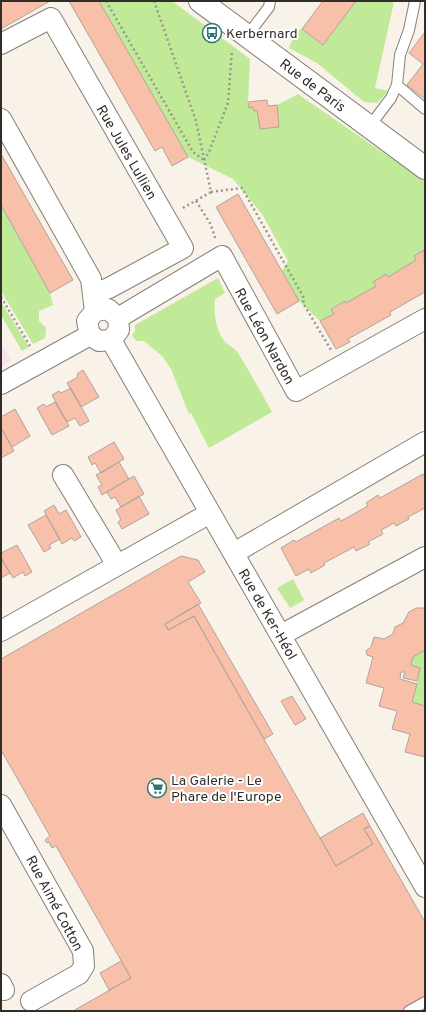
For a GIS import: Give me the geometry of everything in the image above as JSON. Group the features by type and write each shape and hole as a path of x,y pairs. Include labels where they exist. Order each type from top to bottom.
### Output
{"main road":[{"name":"Rue de Paris","path":"200,1 425,168"}],"street":[{"name":"Rue Jules Lullien","path":"1,44 51,18 183,248 109,288 94,302"},
{"path":"1,119 91,279 94,302 87,321 90,335 99,342 111,340 119,330 118,318 94,302"},
{"path":"118,318 222,256"},
{"name":"Rue Léon Nardon","path":"222,256 296,391 425,319"},
{"path":"1,384 90,335"},
{"name":"Rue de Ker-Héol","path":"111,340 425,888"},
{"path":"234,553 425,442"},
{"path":"63,475 117,565"},
{"path":"1,631 210,513"},
{"path":"281,635 425,557"},
{"name":"Rue Aimé Cotton","path":"1,805 83,951 84,966 79,974 30,1001"}],"lane":[{"path":"244,34 269,7 270,1"},
{"path":"369,127 391,98 397,85 400,55 409,30 415,1"},
{"path":"397,85 425,109"},
{"path":"409,1011 425,1002"}],"path":[{"path":"106,1 193,152 204,160"},
{"path":"154,1 196,121 211,192"},
{"path":"204,160 209,152 228,103 232,49 244,34"},
{"path":"165,218 211,192 242,188 304,298 303,303 341,366"},
{"path":"196,201 210,223 222,256"},
{"path":"1,297 34,352"}],"shaded area":[{"path":"1,343 11,361 1,367"}],"green space":[{"path":"99,1 172,1 250,59 248,102 249,108 253,107 254,111 257,110 260,129 278,127 277,105 298,94 425,181 425,250 414,256 416,260 388,277 386,274 374,281 376,286 346,303 345,301 331,308 334,314 321,322 299,301 282,271 288,261 262,214 233,179 188,157"},
{"path":"356,1 394,2 375,88 388,91 377,103 364,102 317,63 289,48 296,31 302,29 323,45"},
{"path":"1,205 50,293 53,305 39,311 39,321 46,328 45,338 33,344 1,291"},
{"path":"218,278 225,293 215,299 214,310 220,333 226,343 234,348 238,353 272,412 209,448 191,413 189,414 171,369 163,357 144,341 136,341 132,335 135,331 135,325"},
{"path":"1,302 29,347 22,351 1,315"},
{"path":"293,579 304,600 290,608 277,588"},
{"path":"425,650 425,706 412,702 420,668 411,665 413,657"}],"building":[{"path":"1,1 50,1 1,29"},
{"path":"69,1 99,1 188,157 172,166 162,147 155,151"},
{"path":"323,1 356,1 323,45 302,29"},
{"path":"425,32 425,99 407,85 423,64 409,53"},
{"path":"267,100 268,106 277,105 279,127 260,129 257,110 254,111 253,107 249,108 248,102"},
{"path":"1,154 73,280 50,293 1,205"},
{"path":"238,194 299,301 277,314 216,207"},
{"path":"424,250 425,292 390,312 391,315 348,339 350,342 336,349 320,321 334,314 331,309 345,301 346,303 376,286 373,282 386,274 388,277 416,260 414,256"},
{"path":"83,370 99,397 81,407 67,383 78,377 77,374"},
{"path":"71,388 89,421 80,426 75,418 67,422 52,395 59,391 61,393"},
{"path":"55,402 69,426 52,435 37,408 44,404 46,407"},
{"path":"15,409 30,436 12,447 1,428 1,417"},
{"path":"1,428 14,451 1,458"},
{"path":"114,442 124,459 101,473 95,463 92,465 88,457"},
{"path":"119,462 129,479 102,495 98,487 102,485 96,475"},
{"path":"423,474 425,477 425,508 408,517 409,519 396,526 394,523 381,530 383,534 368,542 370,544 356,551 354,547 324,563 325,565 311,573 309,569 296,576 281,548 294,540 296,542 339,518 341,521 368,506 366,503 378,495 380,498"},
{"path":"134,476 144,494 121,507 115,497 111,499 107,492"},
{"path":"139,496 149,514 122,529 118,522 121,520 116,510"},
{"path":"54,505 59,514 66,510 81,537 74,541 72,538 62,544 44,511"},
{"path":"46,515 60,539 49,545 51,548 44,552 28,525"},
{"path":"17,545 32,572 25,576 23,572 13,578 1,558 1,553"},
{"name":"La Galerie - Le Phare de l'Europe","path":"181,556 198,560 205,572 188,582 201,603 165,624 168,630 194,616 336,866 373,844 364,829 370,826 425,922 425,1011 73,1011 131,978 56,846 52,848 49,842 47,843 45,840 50,836 1,750 1,659"},
{"path":"1,558 10,573 1,578"},
{"path":"198,604 273,734 264,739 194,616 168,630 165,624"},
{"path":"416,608 425,608 425,650 413,657 411,665 420,668 417,681 403,678 405,672 401,672 400,679 417,684 412,702 425,706 425,757 405,752 410,734 392,729 397,711 379,706 384,688 366,683 373,657 367,655 366,651 371,647 374,637 384,639 393,634 395,627 403,623 409,612"},
{"path":"292,696 306,719 295,725 281,701"},
{"path":"363,813 370,826 364,829 373,844 336,866 320,838"},
{"path":"121,961 131,978 109,990 100,973"}],"place":[{"name":"Kerbernard","path":"212,33"},
{"name":"La Galerie - Le Phare de l'Europe","path":"157,788"}]}
